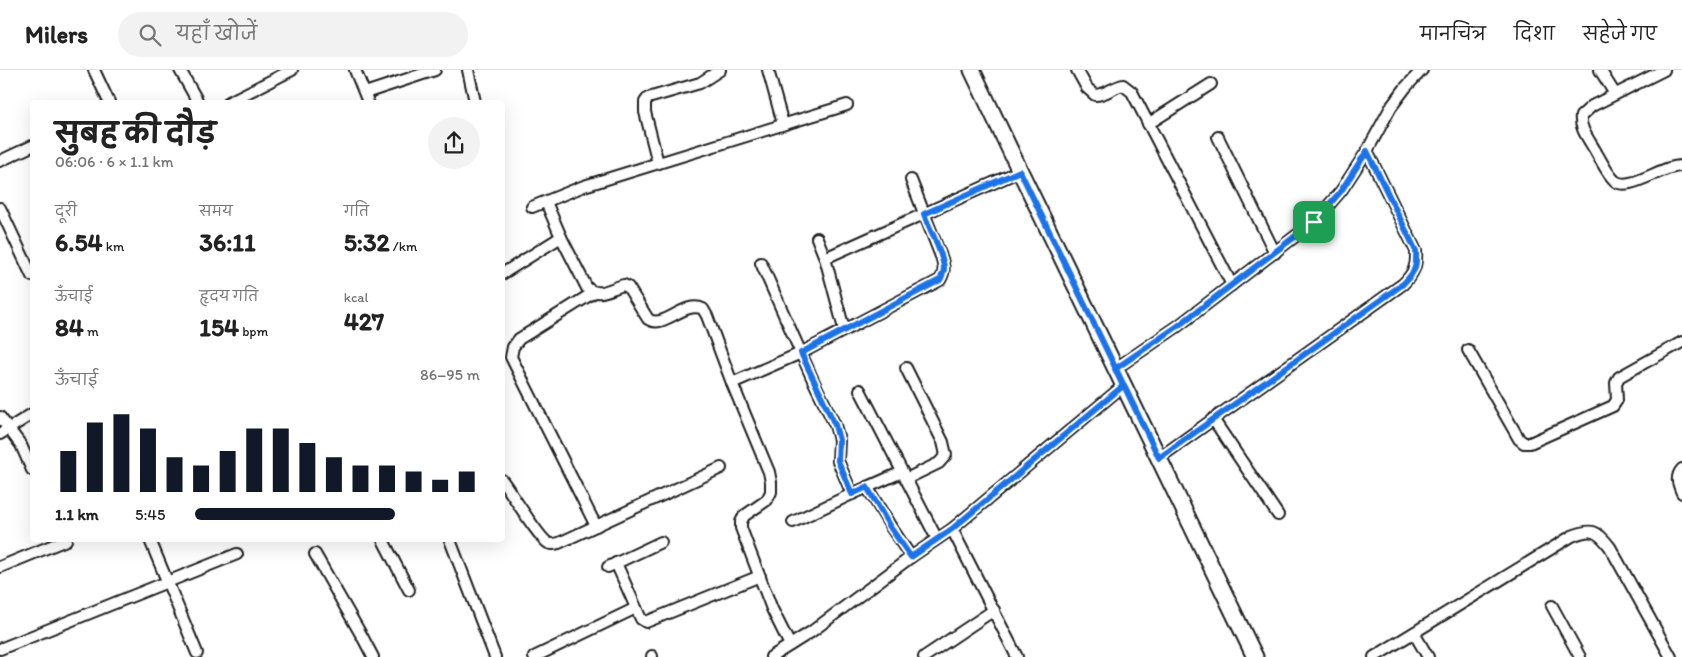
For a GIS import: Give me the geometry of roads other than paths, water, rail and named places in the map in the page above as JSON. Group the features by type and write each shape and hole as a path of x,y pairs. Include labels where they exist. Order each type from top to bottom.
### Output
{"main road":[{"path":"972,70 1255,657"}],"street":[{"path":"94,70 109,100"},
{"path":"180,70 197,100"},
{"path":"233,100 292,70"},
{"path":"355,70 367,98 403,75 435,70"},
{"path":"468,70 475,100"},
{"path":"658,163 645,112 645,102 648,98 700,83 720,70"},
{"path":"768,70 783,124"},
{"path":"1077,70 1088,88 1095,95 1106,93 1118,86 1124,85 1128,88 1232,285"},
{"path":"1115,369 1178,326 1314,222 1341,191 1367,151 1391,108 1406,87 1422,70"},
{"path":"1600,70 1615,94"},
{"path":"1664,70 1585,111 1580,121 1614,180 1620,184 1629,184 1674,166 1682,166"},
{"path":"1148,124 1211,84"},
{"path":"532,207 584,186 847,104"},
{"path":"1218,137 1275,253"},
{"path":"0,161 30,147"},
{"path":"1159,458 1403,284 1412,275 1416,264 1416,251 1367,151"},
{"path":"825,258 1020,171"},
{"path":"732,383 801,353 940,280 944,269 942,259 912,180"},
{"path":"546,202 561,237 587,288 593,293"},
{"path":"0,208 30,272"},
{"path":"505,272 561,237"},
{"path":"818,238 844,329"},
{"path":"761,263 835,425 839,440 838,461 852,494"},
{"path":"596,526 511,357 513,347 519,339 593,293 624,285 628,287 648,319 653,322 692,307 703,309 772,482 771,492 767,500 744,516 741,528 772,609 790,645"},
{"path":"1468,350 1519,439 1524,443 1530,444 1613,406 1617,400 1616,383 1619,376 1682,342"},
{"path":"793,522 867,487 939,463 946,456 943,442 906,368"},
{"path":"771,657 811,632 911,557 952,529 1123,386"},
{"path":"860,390 937,539"},
{"path":"4,431 30,415"},
{"path":"0,417 4,431 21,445 30,465"},
{"path":"1213,419 1278,515"},
{"path":"505,484 546,542 553,545 720,468"},
{"path":"1682,469 1677,476 1682,493"},
{"path":"867,487 890,527 911,557"},
{"path":"952,529 1017,657"},
{"path":"1374,657 1572,536 1590,531 1597,532 1610,547 1670,657"},
{"path":"0,567 61,542"},
{"path":"151,542 196,653"},
{"path":"384,542 409,590"},
{"path":"451,542 495,657"},
{"path":"661,542 612,565 641,619 646,622 760,576"},
{"path":"0,649 237,554"},
{"path":"315,554 352,616 373,657"},
{"path":"1552,606 1579,656"},
{"path":"534,657 636,608"},
{"path":"924,657 994,610"},
{"path":"1414,633 1428,657"}]}
